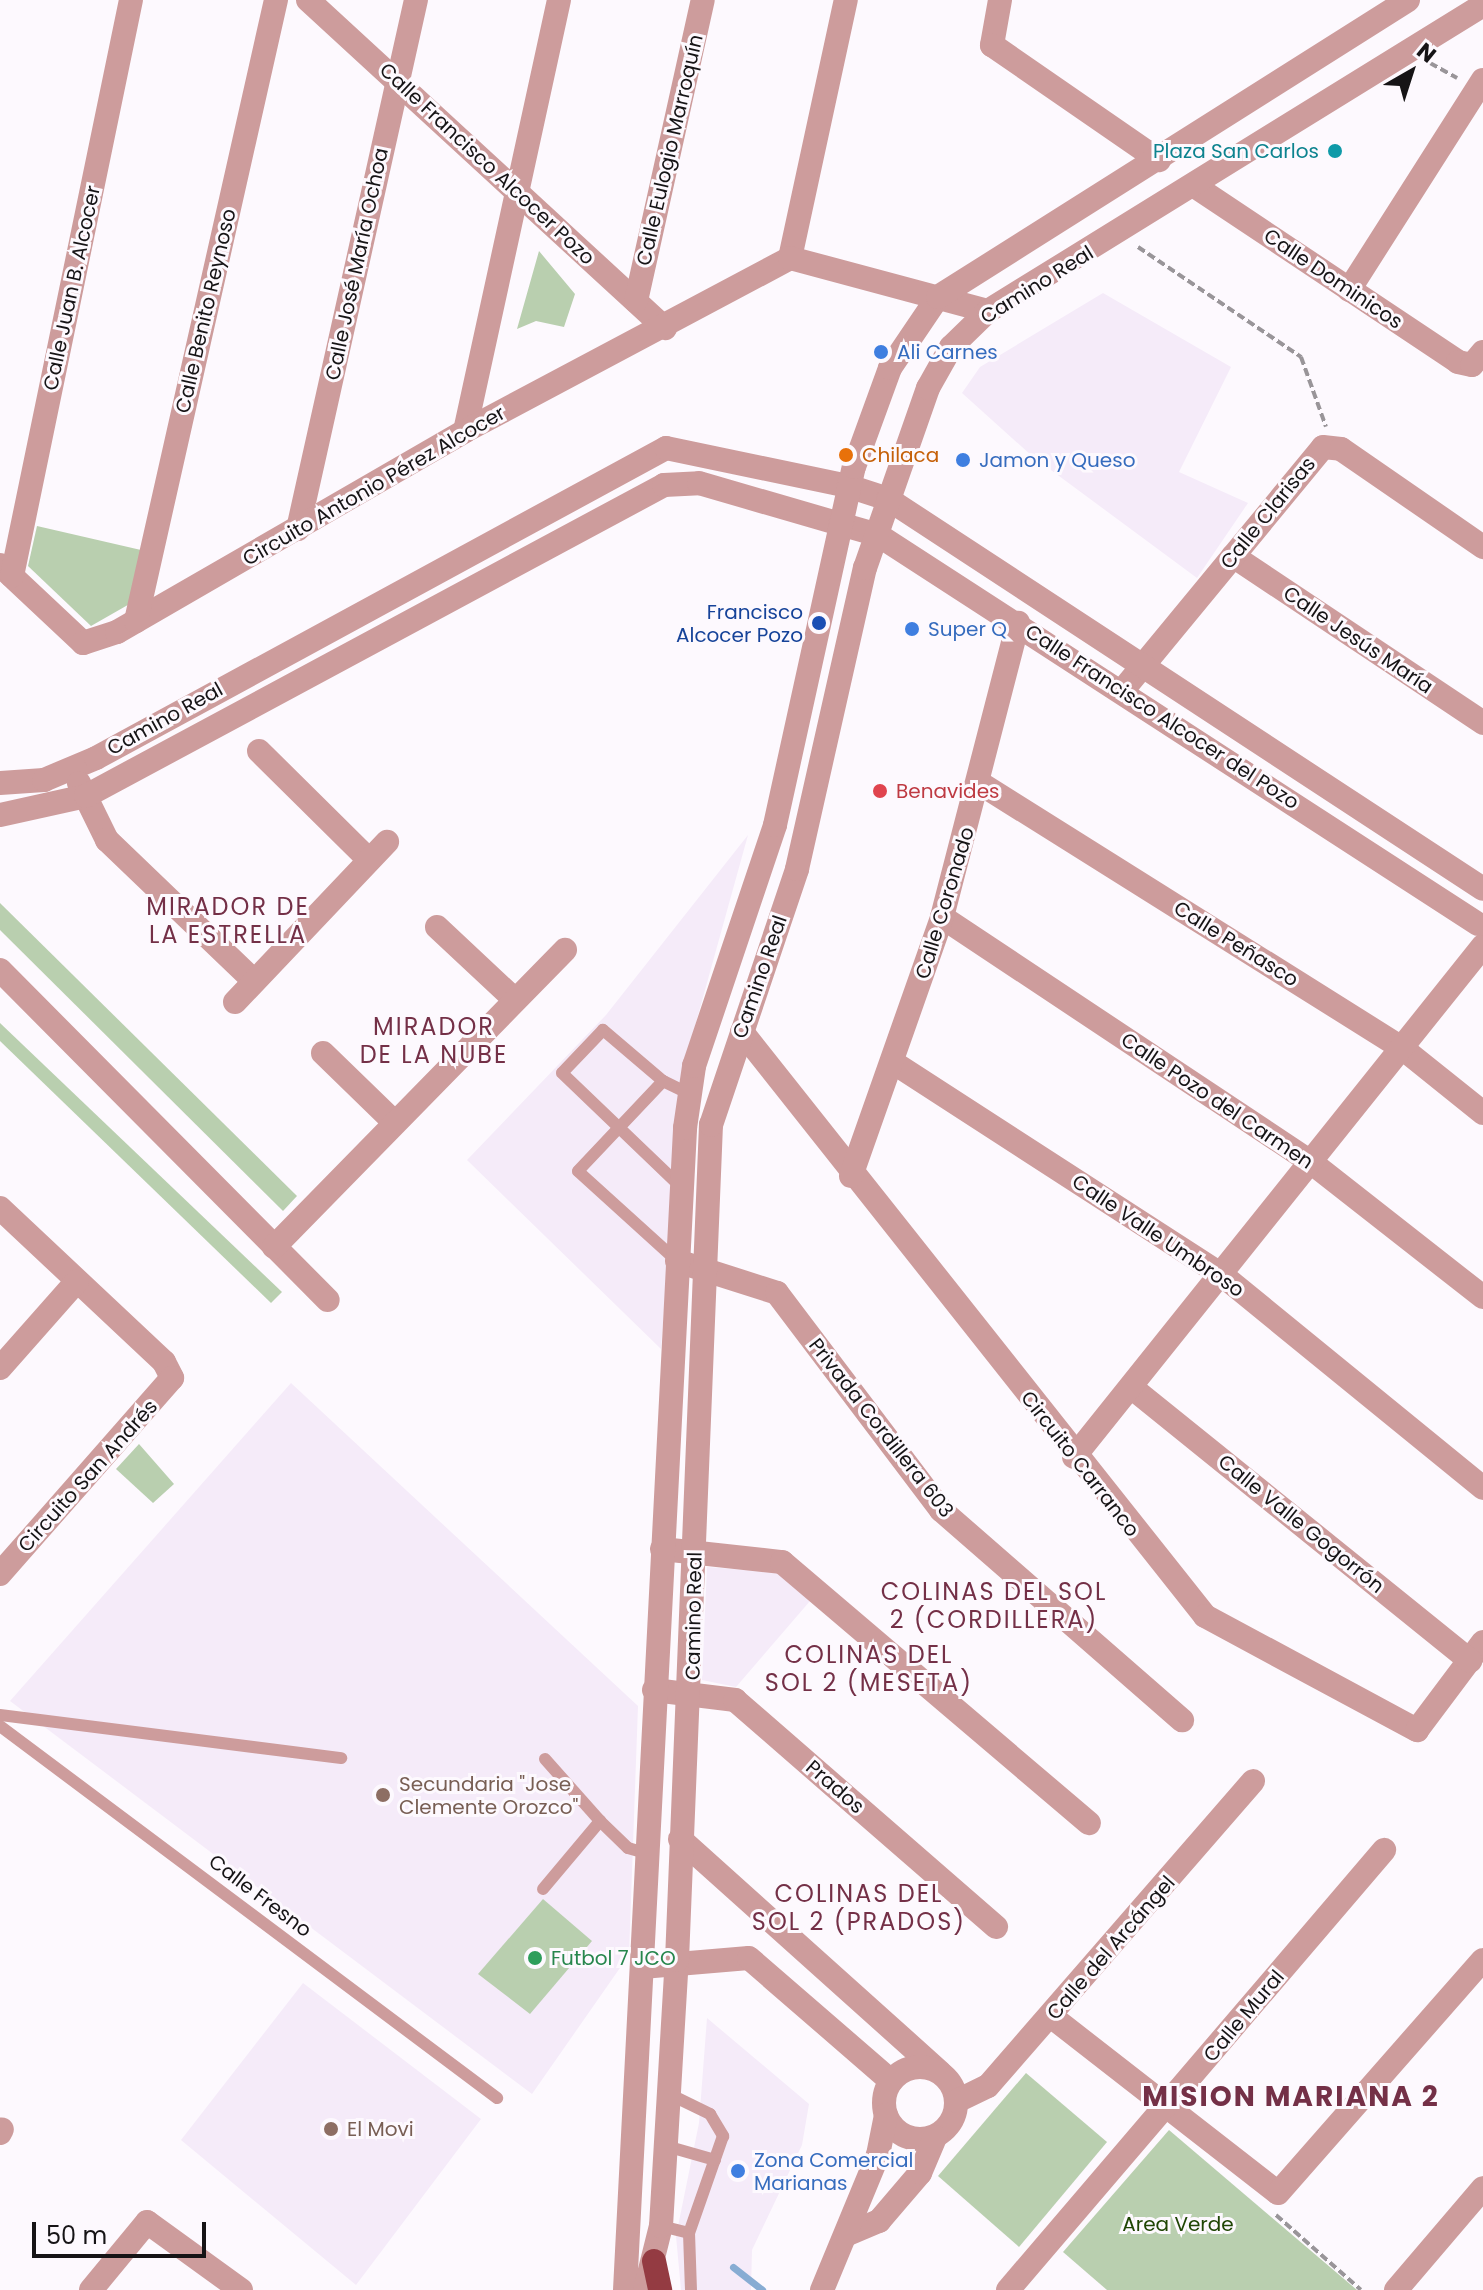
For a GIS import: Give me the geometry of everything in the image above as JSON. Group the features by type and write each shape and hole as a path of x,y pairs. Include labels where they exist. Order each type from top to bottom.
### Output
{"highway":[{"path":"654,2261 660,2290"}],"street":[{"name":"Calle Juan B. Alcocer","path":"6,571 131,0"},
{"name":"Calle Benito Reynoso","path":"136,621 276,0"},
{"name":"Calle Francisco Alcocer Pozo","path":"308,0 665,328"},
{"name":"Calle José María Ochoa","path":"298,529 416,0"},
{"path":"465,431 559,0"},
{"name":"Calle Eulogio Marroquín","path":"636,301 703,0"},
{"path":"846,0 790,258 988,311"},
{"path":"1000,0 992,45 1159,160"},
{"name":"Camino Real","path":"625,2290 681,1187 690,1094 775,825 848,486 890,368 938,297 1408,0"},
{"name":"Camino Real","path":"645,2290 662,2216 677,1960 680,1839 692,1695 711,1125 797,869 878,535 928,388 951,347 988,311 1196,187 1483,5"},
{"path":"1349,290 1480,84"},
{"name":"Calle Dominicos","path":"1196,187 1349,290 1478,358"},
{"name":"Circuito Antonio Pérez Alcocer","path":"6,571 83,643 136,621 465,431 665,328 790,258"},
{"name":"Calle Clarisas","path":"1122,691 1233,556 1331,444 1483,547"},
{"name":"Camino Real","path":"1,782 72,769 666,448 848,486"},
{"name":"Camino Real","path":"0,815 86,796 664,485 699,483 840,524"},
{"name":"Calle Francisco Alcocer del Pozo","path":"848,486 888,499 1483,889"},
{"name":"Calle Francisco Alcocer del Pozo","path":"840,524 878,535 1482,927"},
{"name":"Calle Jesús María","path":"1233,556 1483,723"},
{"name":"Calle Coronado","path":"851,1176 894,1063 942,917 981,784 1018,623"},
{"path":"259,751 369,860"},
{"path":"72,769 107,840 253,980"},
{"name":"Calle Peñasco","path":"981,784 1402,1048 1483,1113"},
{"path":"235,1002 387,842"},
{"name":"Calle Pozo del Carmen","path":"942,917 1312,1163 1483,1297"},
{"path":"437,927 515,1000"},
{"path":"1074,1457 1402,1048 1482,927"},
{"path":"274,1247 565,950"},
{"path":"0,970 328,1300"},
{"name":"Circuito Carranco","path":"742,1032 851,1176 1205,1616 1404,1726 1417,1730 1477,1652"},
{"path":"323,1053 395,1123"},
{"name":"Calle Valle Umbroso","path":"894,1063 1222,1275 1483,1488"},
{"name":"Circuito San Andrés","path":"0,1208 172,1378 0,1574"},
{"name":"Privada Cordillera 603","path":"677,1261 777,1293 941,1510 1182,1720"},
{"path":"0,1368 77,1281"},
{"name":"Calle Valle Gogorrón","path":"1131,1387 1477,1652"},
{"path":"662,1549 782,1562 1089,1823"},
{"name":"Prados","path":"654,1690 735,1700 996,1927"},
{"name":"Calle del Arcángel","path":"957,2101 988,2086 1052,2017 1253,1781"},
{"path":"680,1839 940,2072 957,2101 952,2122 935,2137 920,2173 879,2221 848,2234"},
{"name":"Calle Mural","path":"1008,2290 1384,1850"},
{"path":"642,1967 677,1960 749,1958 891,2081"},
{"path":"1052,2017 1272,2191 1483,1960"},
{"path":"891,2081 919,2066 940,2072"},
{"path":"822,2290 848,2234 849,2211 878,2155 891,2081"},
{"path":"886,2115 906,2137 935,2137"},
{"path":"1396,2290 1483,2188"},
{"path":"631,2207 662,2216"},
{"path":"91,2290 147,2222 241,2290"}],"lane":[{"path":"681,1187 615,1129 562,1073 598,1032 609,1033 663,1081 690,1094"},
{"path":"663,1081 578,1171 677,1261"},
{"path":"0,1715 341,1758"},
{"name":"Calle Fresno","path":"0,1726 497,2098"},
{"path":"545,1759 628,1848 646,1853"},
{"path":"543,1889 600,1821"},
{"path":"669,2094 720,2124 715,2160 689,2233 691,2290"},
{"path":"666,2146 715,2160"},
{"path":"662,2216 689,2233"}],"path":[{"path":"1410,51 1480,84"},
{"path":"1120,233 1301,357 1331,444"},
{"path":"1272,2191 1276,2215 1361,2290"}],"shaded area":[{"path":"1103,293 1231,367 1179,472 1248,503 1197,578 1032,456 962,393 980,367"},
{"path":"748,835 682,1073 661,1349 467,1160 606,1015"},
{"name":"Secundaria \"Jose Clemente Orozco\"","path":"291,1383 638,1706 629,1955 532,2094 10,1701"},
{"path":"707,1567 776,1572 810,1601 736,1687 702,1680"},
{"name":"El Movi","path":"303,1983 481,2119 356,2285 181,2140"},
{"name":"Zona Comercial Marianas","path":"707,2018 809,2104 802,2145 752,2250 751,2290 681,2290 676,2236 699,2123"}],"green space":[{"path":"539,251 575,294 564,327 536,321 517,329"},
{"path":"37,526 141,550 133,602 91,626 28,566"},
{"path":"0,903 297,1196 283,1211 0,930"},
{"path":"0,1023 282,1292 271,1303 0,1041"},
{"path":"139,1444 174,1484 153,1503 116,1469"},
{"name":"Futbol 7 JCO","path":"543,1899 592,1941 530,2014 478,1974"},
{"name":"Area Verde","path":"1026,2073 1107,2142 1019,2247 938,2176"},
{"name":"Area Verde","path":"1169,2130 1357,2290 1107,2290 1063,2252"}],"waterway":[{"path":"733,2267 762,2290"}],"place":[{"name":"Plaza San Carlos","path":"1335,151"},
{"name":"Ali Carnes","path":"881,352"},
{"name":"Chilaca","path":"846,455"},
{"name":"Jamon y Queso","path":"963,460"},
{"name":"Francisco Alcocer Pozo","path":"819,623"},
{"name":"Super Q","path":"912,629"},
{"name":"Benavides","path":"880,791"},
{"name":"Secundaria \"Jose Clemente Orozco\"","path":"383,1795"},
{"name":"Futbol 7 JCO","path":"535,1958"},
{"name":"El Movi","path":"331,2129"},
{"name":"Zona Comercial Marianas","path":"738,2171"}],"district":[{"name":"MIRADOR DE LA ESTRELLA","path":"228,921"},
{"name":"MIRADOR DE LA NUBE","path":"434,1041"},
{"name":"COLINAS DEL SOL 2 (CORDILLERA)","path":"994,1606"},
{"name":"COLINAS DEL SOL 2 (MESETA)","path":"869,1669"},
{"name":"COLINAS DEL SOL 2 (PRADOS)","path":"859,1908"},
{"name":"MISION MARIANA 2","path":"1291,2097"}]}
